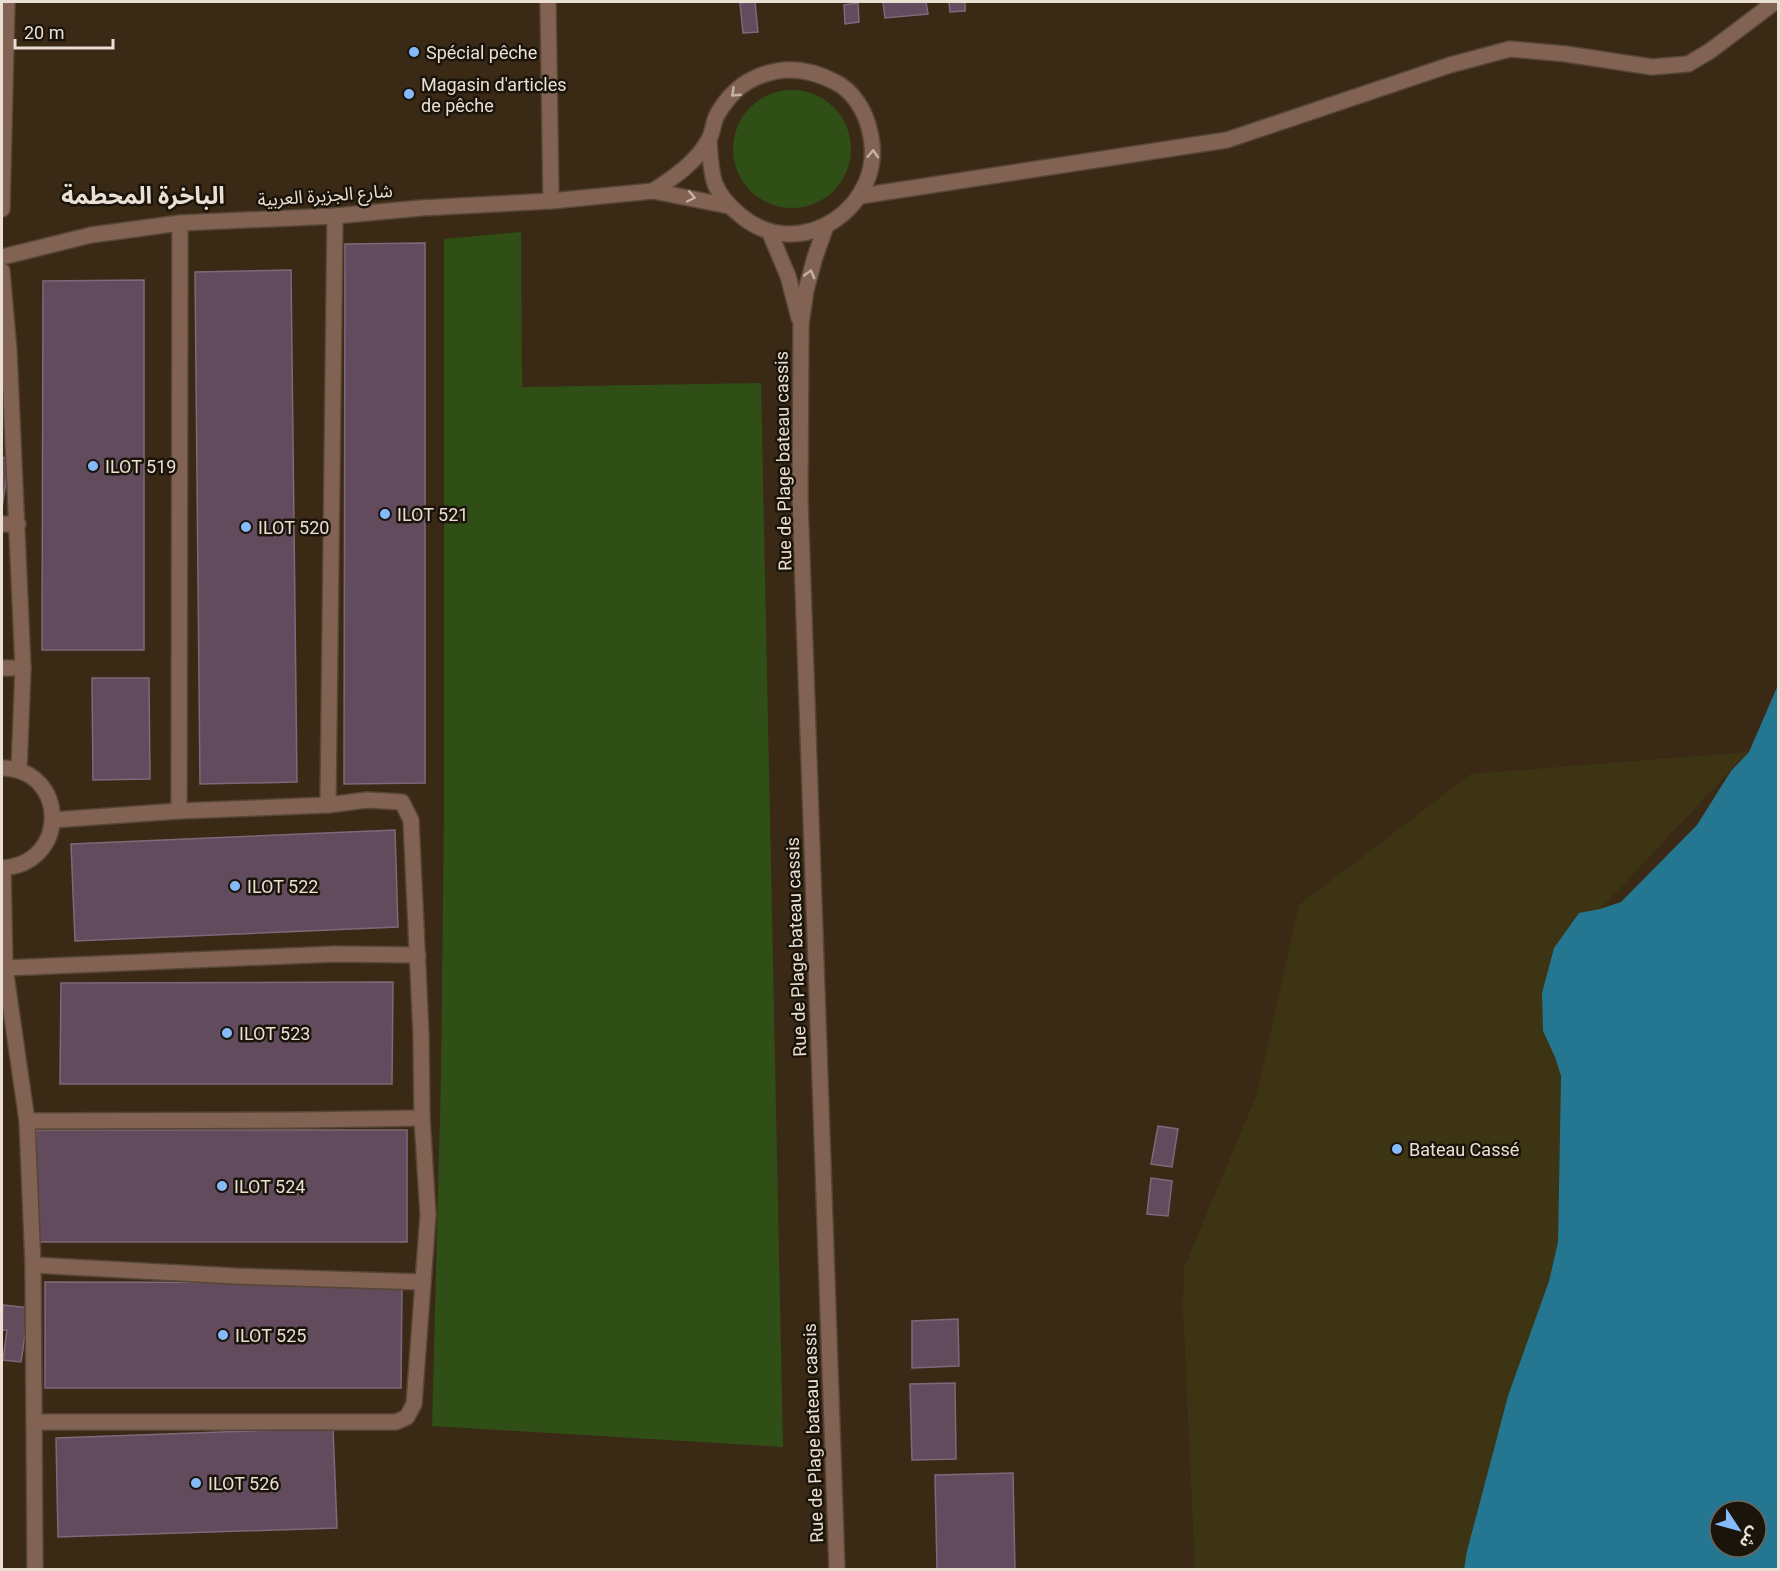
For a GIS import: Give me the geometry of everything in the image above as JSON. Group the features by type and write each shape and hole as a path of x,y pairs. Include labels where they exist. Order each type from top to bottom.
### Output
{"street":[{"path":"2,209 7,2"},
{"path":"548,2 551,201"},
{"path":"860,196 1227,140 1450,65 1510,49 1566,54 1652,67 1688,64 1710,51 1775,2"},
{"path":"794,68 817,73 839,83 856,100 868,120 874,146 871,172 860,196 842,216 819,229 793,234 769,231 747,222 729,206 716,186 710,163 709,139 716,116 730,96 748,81 770,72 794,68"},
{"path":"653,191 684,168 709,139"},
{"path":"653,191 729,206"},
{"name":"شارع الجزيرة العربية","path":"2,256 91,235 180,223 335,216 421,208 551,201 653,191"},
{"path":"328,805 335,216"},
{"path":"179,811 180,223"},
{"name":"Rue de Plage bateau cassis","path":"826,226 806,290 801,324 800,500 837,1569"},
{"name":"Rue de Plage bateau cassis","path":"769,231 788,276 801,324"},
{"path":"2,271 5,351 18,524 23,668 19,770"},
{"path":"2,524 18,524"},
{"path":"2,668 23,668"},
{"path":"2,768 19,770 33,778 45,790 51,804 53,820 50,835 43,849 18,866 2,868 5,968 27,1121 33,1265 35,1569"},
{"path":"35,1422 396,1422 407,1417 414,1404 428,1215 422,1118 421,1034 411,820 402,802 367,800 328,805 179,811 53,820"},
{"path":"5,968 335,954 418,956"},
{"path":"27,1121 422,1118"},
{"path":"33,1265 234,1276 423,1282"}],"green space":[{"path":"792,90 815,95 834,107 846,126 851,149 846,172 834,191 815,203 792,208 769,203 750,191 738,172 733,149 738,126 750,107 769,95"},
{"path":"521,232 522,387 761,383 783,1447 432,1426 441,1076 444,811 444,239"}],"sand":[{"name":"Bateau Cassé","path":"1748,752 1600,909 1579,914 1554,948 1542,993 1543,1031 1561,1076 1558,1242 1549,1281 1467,1551 1464,1569 1195,1569 1183,1309 1184,1268 1257,1094 1299,905 1471,774"}],"water":[{"path":"1778,685 1778,1569 1464,1569 1508,1396 1549,1281 1558,1242 1561,1076 1543,1031 1542,993 1554,948 1579,913 1621,902 1697,825 1731,771 1749,752"}],"building":[{"path":"755,2 758,32 743,33 740,3"},
{"path":"883,2 926,2 928,14 885,18"},
{"path":"949,2 965,2 965,11 950,12"},
{"path":"858,3 859,22 845,24 844,5"},
{"name":"ILOT 521","path":"425,243 425,783 344,784 345,244"},
{"name":"ILOT 520","path":"291,270 297,782 200,784 195,272"},
{"name":"ILOT 519","path":"144,280 144,650 42,650 43,281"},
{"path":"2,457 9,459 2,508"},
{"path":"92,678 149,678 150,779 93,780"},
{"name":"ILOT 522","path":"395,830 398,927 75,941 71,844"},
{"name":"ILOT 523","path":"393,982 392,1084 60,1084 61,983"},
{"path":"1158,1126 1178,1129 1172,1167 1151,1164"},
{"name":"ILOT 524","path":"36,1130 407,1130 407,1242 36,1242"},
{"path":"1151,1178 1172,1181 1168,1216 1147,1214"},
{"name":"ILOT 525","path":"45,1282 402,1283 401,1388 45,1388"},
{"path":"3,1305 29,1308 21,1362 3,1360 7,1330 2,1330"},
{"path":"958,1319 959,1366 912,1368 912,1321"},
{"path":"955,1383 956,1459 912,1460 910,1384"},
{"name":"ILOT 526","path":"333,1428 337,1528 58,1537 56,1438"},
{"path":"1013,1473 1015,1570 937,1570 935,1475"}],"place":[{"name":"Spécial pêche","path":"414,52"},
{"name":"Magasin d'articles de pêche","path":"409,94"},
{"name":"ILOT 519","path":"93,466"},
{"name":"ILOT 521","path":"385,514"},
{"name":"ILOT 520","path":"246,527"},
{"name":"ILOT 522","path":"235,886"},
{"name":"ILOT 523","path":"227,1033"},
{"name":"Bateau Cassé","path":"1397,1149"},
{"name":"ILOT 524","path":"222,1186"},
{"name":"ILOT 525","path":"223,1335"},
{"name":"ILOT 526","path":"196,1483"}],"district":[{"name":"الباخرة المحطمة","path":"143,196"}]}
